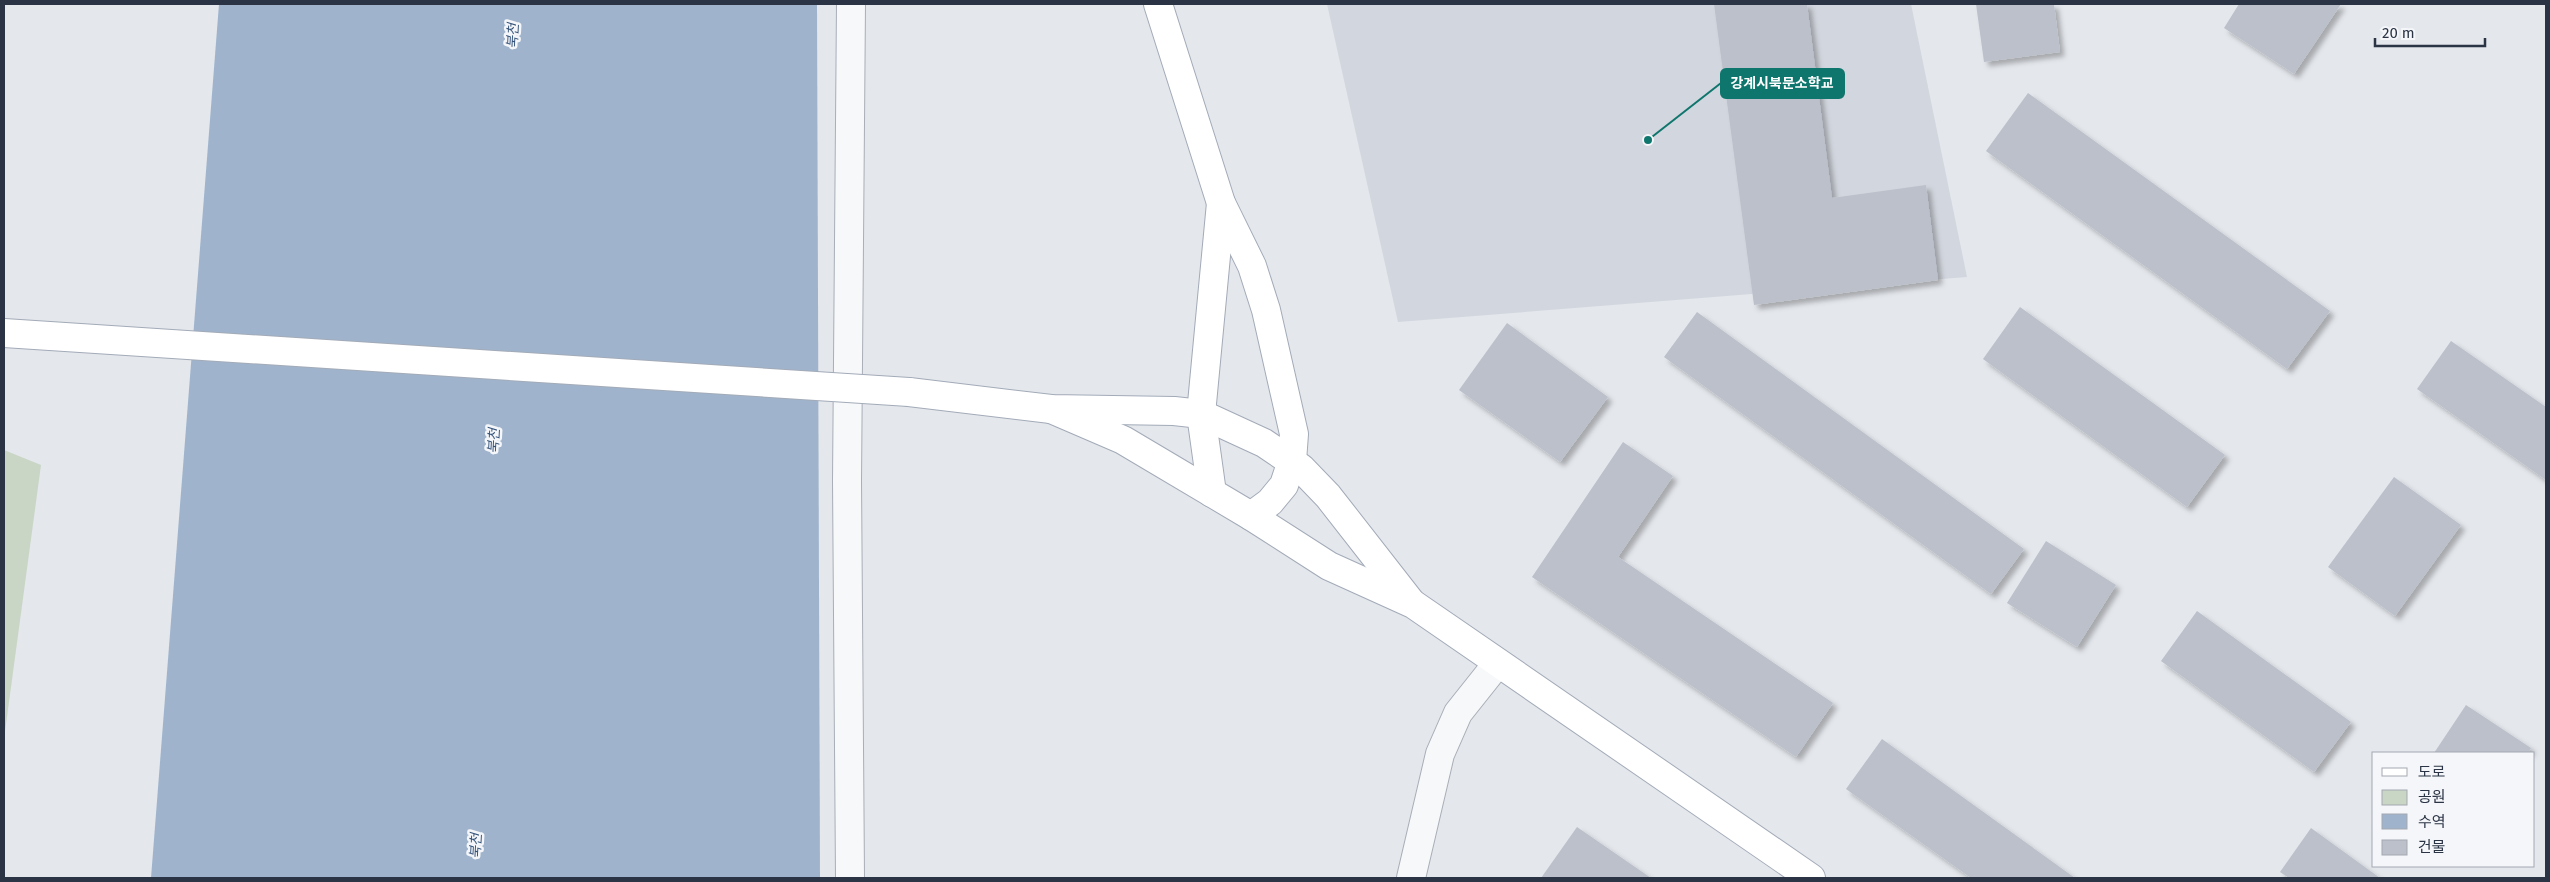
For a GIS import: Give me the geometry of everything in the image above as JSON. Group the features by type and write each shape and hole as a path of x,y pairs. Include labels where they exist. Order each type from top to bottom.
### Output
{"main road":[{"path":"1158,4 1221,203 1252,266 1266,310 1294,434 1292,462 1284,485 1270,502 1251,516"},
{"path":"1212,493 1201,414 1221,203"},
{"path":"4,333 909,392 1051,409 1201,414 1264,443 1301,468 1328,496 1413,604"},
{"path":"1051,409 1123,440 1251,516 1329,566 1413,604 1497,664 1811,878"}],"street":[{"path":"850,878 848,481 851,4"},
{"path":"1411,878 1440,754 1458,714 1497,664"}],"shaded area":[{"path":"1327,4 1911,4 1967,277 1398,322"}],"green space":[{"path":"4,450 41,465 4,739"}],"water":[{"name":"북천","path":"219,4 817,4 820,878 151,878"}],"building":[{"path":"1714,4 1807,4 1832,198 1926,185 1938,280 1754,305"},
{"path":"1976,4 2054,4 2060,52 1984,62"},
{"path":"2239,4 2341,4 2294,74 2224,28"},
{"path":"2028,93 2330,311 2287,369 1986,151"},
{"path":"2020,307 2225,455 2187,507 1983,359"},
{"path":"1697,312 2024,549 1991,594 1664,357"},
{"path":"1507,323 1608,397 1560,462 1459,390"},
{"path":"2451,341 2546,407 2546,480 2417,389"},
{"path":"1623,442 1673,476 1618,557 1833,703 1796,757 1532,577"},
{"path":"2394,477 2461,525 2395,616 2328,567"},
{"path":"2046,541 2116,585 2077,647 2007,603"},
{"path":"2197,611 2351,722 2314,772 2161,661"},
{"path":"2466,705 2531,748 2529,752 2435,752"},
{"path":"1882,739 2075,878 1971,878 1846,789"},
{"path":"1577,827 1651,878 1541,878"},
{"path":"2311,828 2380,878 2289,878 2280,872"}],"place":[{"name":"강계시북문소학교","path":"1648,140"}]}
